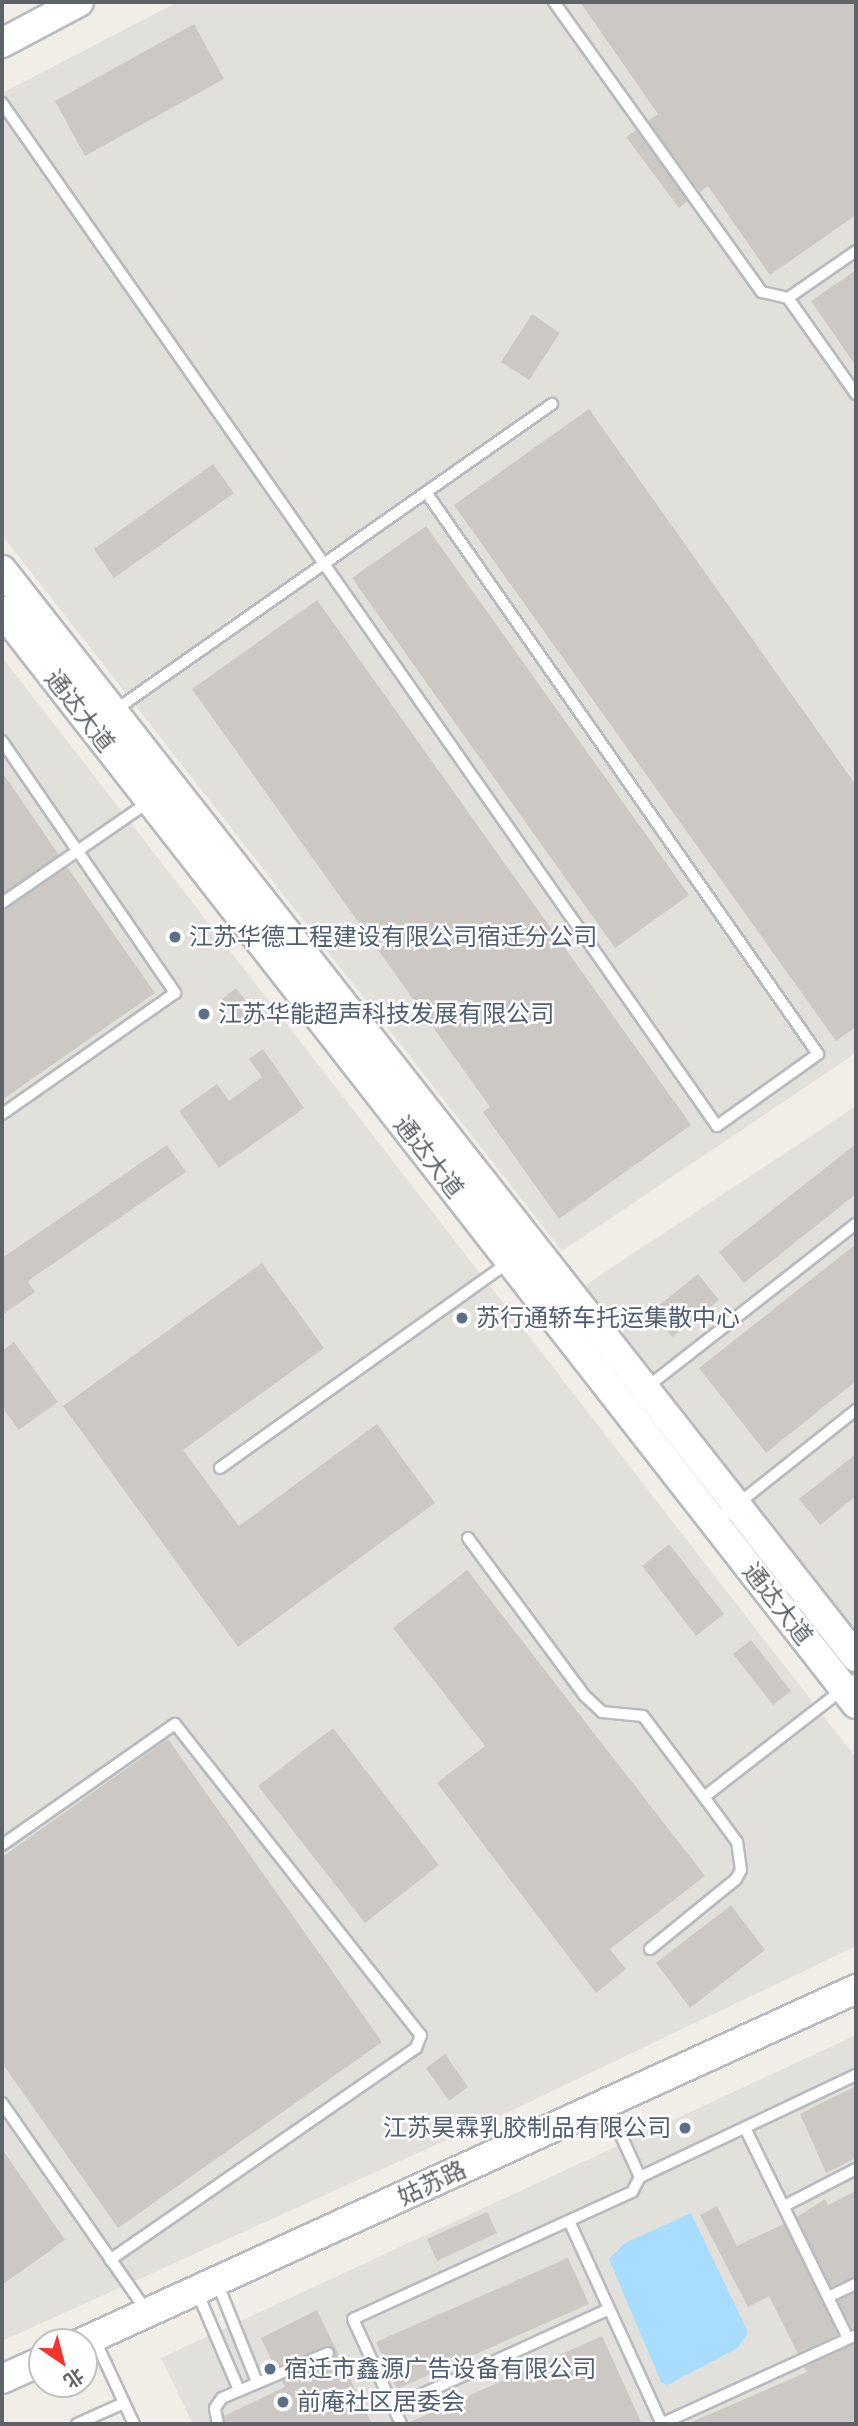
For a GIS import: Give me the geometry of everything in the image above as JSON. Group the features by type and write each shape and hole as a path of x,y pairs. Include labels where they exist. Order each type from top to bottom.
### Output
{"main road":[{"path":"2,43 79,2"},
{"name":"通达大道","path":"2,570 102,719 150,801 522,1253"},
{"name":"通达大道","path":"2,611 102,719 634,1397 714,1522 852,1690"},
{"name":"通达大道","path":"634,1397 737,1505 856,1657"},
{"name":"姑苏路","path":"98,2335 856,1989"},
{"path":"2,2379 28,2367"}],"lane":[{"path":"554,2 762,292 788,299 856,394"},
{"path":"2,103 717,1126 818,1054 426,492"},
{"path":"788,299 856,251"},
{"path":"102,719 552,404"},
{"path":"2,741 174,993 2,1114"},
{"path":"2,903 150,801"},
{"path":"634,1397 856,1224"},
{"path":"220,1468 522,1253"},
{"path":"714,1522 856,1410"},
{"path":"468,1538 583,1695 602,1712 643,1716 737,1842 741,1870 736,1879 650,1949"},
{"path":"704,1797 852,1690"},
{"path":"2,1845 174,1724 421,2035 416,2048 110,2260"},
{"path":"401,2424 353,2319 632,2192 640,2178 856,2075"},
{"path":"2,2103 147,2313"},
{"path":"606,2103 640,2178"},
{"path":"569,2221 662,2424 852,2337 828,2297 745,2128"},
{"path":"783,2206 856,2169"},
{"path":"828,2297 856,2284"},
{"path":"206,2286 257,2382"},
{"path":"206,2286 239,2390"},
{"path":"394,2407 609,2309"},
{"path":"218,2424 218,2402 239,2390 328,2353"},
{"path":"98,2358 134,2424"},
{"path":"78,2424 124,2403"}],"shaded area":[{"path":"178,2 856,2 856,1053 562,1251 2,535 2,93"},
{"path":"2,657 856,1758 856,1946 502,2115 2,2341"},
{"path":"856,1106 856,1634 584,1286"},
{"path":"856,2035 856,2424 193,2424 161,2358"}],"water":[{"path":"691,2213 748,2332 738,2348 667,2385 661,2382 609,2259 625,2243"}],"building":[{"path":"580,2 856,2 856,215 770,275 708,186 700,192 648,121 658,114"},
{"path":"194,24 224,79 85,156 55,101"},
{"path":"636,130 688,201 679,208 626,137"},
{"path":"856,270 856,366 811,301"},
{"path":"532,314 560,333 529,380 501,362"},
{"path":"589,409 856,785 856,1027 836,1041 454,505"},
{"path":"213,464 234,493 114,578 94,549"},
{"path":"426,526 689,895 615,948 352,578"},
{"path":"317,600 691,1125 559,1219 483,1112 490,1107 192,689"},
{"path":"2,772 59,855 2,894"},
{"path":"67,867 155,993 2,1100 2,910"},
{"path":"236,988 259,1018 244,1029 221,1000"},
{"path":"263,1049 304,1108 219,1168 179,1111 217,1084 229,1101 262,1077 249,1059"},
{"path":"856,1144 856,1194 744,1283 719,1252"},
{"path":"167,1145 186,1172 28,1281 35,1292 2,1315 2,1258"},
{"path":"856,1244 856,1381 766,1453 699,1368"},
{"path":"262,1263 324,1348 183,1450 239,1526 377,1424 435,1503 238,1647 63,1406"},
{"path":"698,1274 719,1300 672,1337 652,1311"},
{"path":"14,1342 58,1402 19,1430 2,1407 2,1351"},
{"path":"856,1454 856,1496 820,1525 799,1499"},
{"path":"669,1544 724,1614 696,1636 642,1566"},
{"path":"467,1570 705,1876 610,1949 626,1969 596,1993 437,1783 485,1746 393,1628"},
{"path":"751,1640 791,1691 773,1705 733,1654"},
{"path":"333,1728 439,1865 365,1923 258,1786"},
{"path":"168,1739 382,2042 118,2228 2,2063 2,1857"},
{"path":"731,1905 765,1950 690,2008 656,1963"},
{"path":"445,2054 468,2087 449,2101 426,2068"},
{"path":"856,2086 856,2158 826,2173 800,2114"},
{"path":"2,2149 65,2240 2,2285"},
{"path":"856,2191 856,2277 831,2287 797,2217 825,2199 828,2205"},
{"path":"717,2206 737,2246 784,2224 838,2335 798,2354 769,2296 748,2307 700,2215"},
{"path":"487,2212 497,2233 437,2261 427,2239"},
{"path":"568,2258 589,2304 397,2389 376,2342"},
{"path":"856,2292 856,2328 852,2329 838,2301"},
{"path":"317,2310 372,2424 225,2424 224,2416 285,2387 282,2381 333,2358 334,2349 326,2346 275,2367 261,2338"},
{"path":"602,2336 642,2424 408,2424 408,2423"},
{"path":"856,2343 856,2424 687,2424 807,2372 804,2367"}],"place":[{"name":"江苏华德工程建设有限公司宿迁分公司","path":"175,937"},
{"name":"江苏华能超声科技发展有限公司","path":"204,1014"},
{"name":"苏行通轿车托运集散中心","path":"462,1318"},
{"name":"江苏昊霖乳胶制品有限公司","path":"685,2128"},
{"name":"宿迁市鑫源广告设备有限公司","path":"270,2369"},
{"name":"前庵社区居委会","path":"283,2402"}]}
